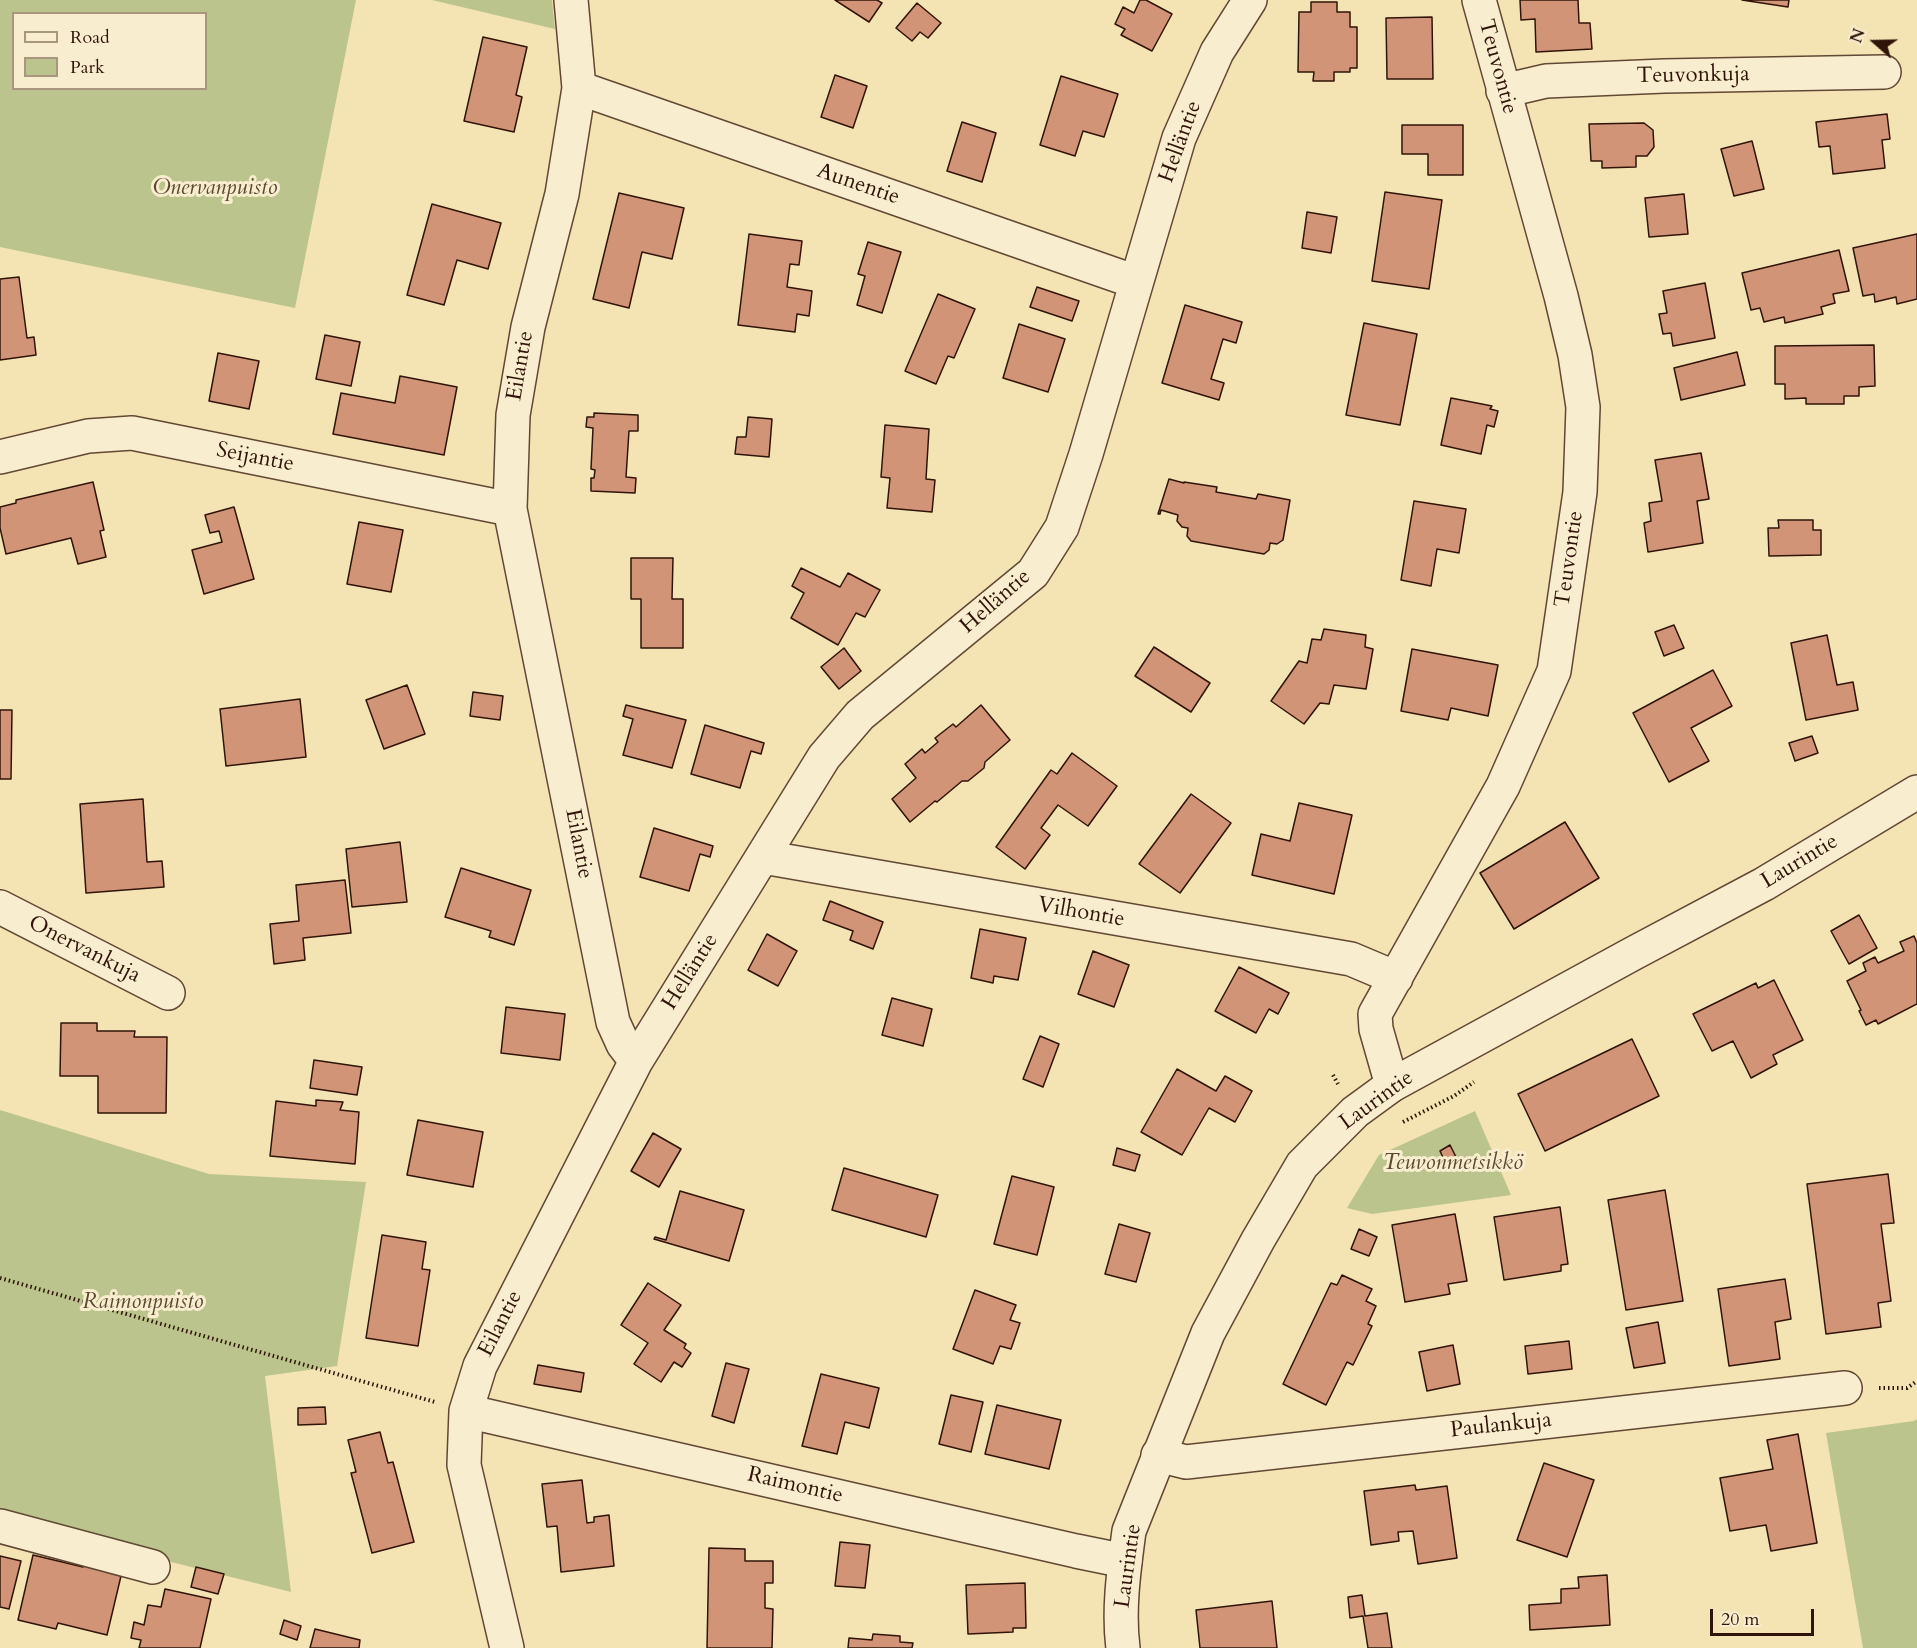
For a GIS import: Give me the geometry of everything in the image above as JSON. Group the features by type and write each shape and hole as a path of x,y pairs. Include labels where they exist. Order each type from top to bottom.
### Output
{"street":[{"name":"Eilantie","path":"507,1648 464,1466 466,1411 480,1366 636,1061 623,1044 614,1022 510,508 513,415 528,327 562,194 579,88 571,0"},
{"name":"Helläntie","path":"636,1061 824,757 860,715 1033,573 1062,527 1179,138 1217,52 1250,0"},
{"name":"Teuvontie","path":"1392,1085 1376,1029 1375,1014 1503,786 1554,671 1580,492 1583,407 1575,355 1561,296 1479,0"},
{"name":"Teuvonkuja","path":"1503,91 1546,81 1664,76 1884,72"},
{"name":"Aunentie","path":"579,88 1136,282"},
{"name":"Seijantie","path":"0,457 88,436 132,433 510,508"},
{"name":"Laurintie","path":"1123,1648 1121,1630 1129,1532 1208,1333 1302,1165 1355,1112 1392,1085 1764,884 1917,792"},
{"name":"Vilhontie","path":"763,857 1351,959 1396,978"},
{"name":"Onervankuja","path":"0,907 168,993"},
{"name":"Paulankuja","path":"1158,1455 1186,1462 1845,1388"},
{"name":"Raimontie","path":"466,1411 1125,1561"},
{"path":"0,1526 153,1567"}],"path":[{"path":"1402,1123 1454,1096 1483,1076"},
{"path":"0,1278 466,1411"},
{"path":"1845,1388 1907,1388 1917,1381"}],"green space":[{"name":"Onervanpuisto","path":"0,0 356,0 295,308 0,247"},
{"path":"432,0 552,0 555,29"},
{"name":"Raimonpuisto","path":"0,1110 209,1174 366,1182 337,1366 265,1376 291,1592 0,1519"},
{"name":"Teuvonmetsikkö","path":"1475,1111 1511,1195 1372,1214 1347,1208 1379,1155"},
{"path":"1917,1419 1917,1648 1863,1648 1826,1433"}],"building":[{"path":"835,0 877,0 882,3 869,22"},
{"path":"1140,0 1146,0 1172,14 1152,51 1121,35 1125,29 1115,24 1123,7 1134,13"},
{"path":"1520,0 1578,0 1579,23 1590,23 1592,49 1536,52 1535,19 1521,20"},
{"path":"1742,0 1789,0 1788,7"},
{"path":"1311,2 1337,2 1337,12 1350,12 1350,27 1357,27 1357,68 1350,68 1350,72 1334,72 1334,81 1313,81 1314,72 1298,72 1299,12 1311,12"},
{"path":"917,3 941,23 928,38 920,32 912,41 896,28"},
{"path":"1432,17 1433,79 1387,79 1386,18"},
{"path":"483,37 527,47 516,95 522,97 514,132 464,121"},
{"path":"835,75 867,86 853,128 821,117"},
{"path":"1061,76 1118,94 1104,137 1083,131 1075,156 1040,145"},
{"path":"1887,114 1890,139 1882,140 1885,168 1833,174 1830,146 1819,147 1816,122"},
{"path":"962,122 996,133 982,182 947,171"},
{"path":"1644,123 1653,130 1654,147 1647,156 1636,156 1636,167 1602,168 1602,161 1591,161 1589,124"},
{"path":"1402,125 1463,125 1463,175 1428,175 1428,154 1402,154"},
{"path":"1752,141 1764,189 1734,196 1721,149"},
{"path":"1385,192 1442,200 1429,289 1372,281"},
{"path":"619,193 684,208 672,259 642,252 629,308 593,299"},
{"path":"1684,194 1688,234 1649,237 1645,198"},
{"path":"432,204 501,223 488,269 457,260 444,305 407,295"},
{"path":"1307,212 1337,217 1331,253 1302,248"},
{"path":"749,234 802,241 799,265 790,264 787,287 812,291 809,316 797,314 795,332 738,325"},
{"path":"1917,234 1917,299 1897,304 1896,297 1875,302 1874,294 1863,296 1853,248"},
{"path":"868,242 901,252 882,313 857,305 865,276 858,274"},
{"path":"1839,250 1849,291 1833,294 1835,303 1821,307 1823,314 1785,323 1784,317 1764,322 1760,308 1751,310 1742,273"},
{"path":"19,277 27,338 34,337 36,355 0,360 0,279"},
{"path":"1705,283 1715,338 1673,346 1671,333 1663,334 1659,314 1667,313 1663,291"},
{"path":"1037,287 1079,301 1072,321 1030,307"},
{"path":"938,294 975,309 954,358 948,356 936,384 905,371"},
{"path":"1185,305 1242,322 1236,343 1223,339 1211,379 1224,383 1219,400 1162,383"},
{"path":"1364,323 1417,334 1400,425 1346,415"},
{"path":"1019,324 1065,339 1048,392 1003,378"},
{"path":"325,335 360,342 351,386 316,379"},
{"path":"1874,345 1875,386 1859,387 1859,396 1844,396 1844,404 1806,404 1806,398 1785,399 1785,384 1775,384 1775,346"},
{"path":"1737,352 1745,385 1681,400 1674,368"},
{"path":"218,353 259,361 249,409 209,401"},
{"path":"400,376 457,387 444,455 333,434 341,393 395,403"},
{"path":"1451,398 1492,406 1490,409 1498,411 1494,427 1487,425 1481,454 1441,445"},
{"path":"594,413 638,415 638,431 629,431 626,477 636,478 635,493 591,491 591,478 594,478 595,470 591,469 593,428 586,427 587,417 594,417"},
{"path":"748,417 772,419 769,457 735,454 737,437 746,437"},
{"path":"885,425 929,429 926,479 935,480 932,512 887,508 890,478 881,477"},
{"path":"1701,453 1709,499 1697,501 1703,543 1648,552 1644,523 1651,521 1649,503 1662,501 1655,460"},
{"path":"1169,479 1217,487 1216,492 1256,499 1258,494 1290,500 1283,540 1277,544 1270,543 1269,550 1264,554 1191,541 1187,536 1188,528 1182,527 1177,521 1178,515 1161,510 1158,514"},
{"path":"93,482 104,530 100,531 106,557 78,564 71,538 6,554 0,528 0,507 16,503 16,500"},
{"path":"1414,501 1466,509 1459,553 1437,549 1431,586 1401,580"},
{"path":"234,507 254,579 204,594 192,550 222,542 219,531 210,533 205,515"},
{"path":"1778,520 1813,520 1813,530 1821,530 1821,555 1769,556 1768,528 1779,528"},
{"path":"359,522 403,530 391,592 347,584"},
{"path":"631,558 673,558 672,599 683,599 683,648 641,648 641,599 631,599"},
{"path":"801,568 840,587 848,573 880,590 865,617 856,613 838,645 791,618 804,593 792,586"},
{"path":"1674,625 1684,648 1664,656 1655,632"},
{"path":"1324,629 1366,635 1365,647 1373,649 1366,689 1334,685 1329,704 1320,703 1304,724 1271,701 1299,661 1307,663 1312,639 1321,640"},
{"path":"1827,635 1837,685 1853,682 1858,710 1806,720 1791,643"},
{"path":"1154,647 1210,683 1191,712 1135,676"},
{"path":"844,648 861,671 839,689 821,667"},
{"path":"1412,649 1498,665 1488,716 1451,708 1448,720 1401,711"},
{"path":"1713,670 1732,706 1691,728 1709,761 1669,782 1633,713"},
{"path":"407,685 425,734 384,749 366,700"},
{"path":"473,692 503,696 500,720 470,716"},
{"path":"300,699 306,757 226,766 220,709"},
{"path":"626,705 686,720 672,768 623,755 633,719 623,716"},
{"path":"981,705 1010,740 985,762 984,768 968,781 962,781 910,822 892,799 916,778 905,764 922,749 925,753 938,742 935,738 953,724 956,727"},
{"path":"0,710 12,710 11,779 0,779"},
{"path":"705,725 764,743 761,754 751,751 740,788 691,774"},
{"path":"1812,736 1818,753 1795,761 1789,743"},
{"path":"1072,753 1117,786 1088,826 1058,805 1041,828 1050,835 1025,869 996,847 1051,770 1057,774"},
{"path":"1191,794 1231,823 1180,893 1139,864"},
{"path":"143,799 147,862 162,861 164,887 86,893 80,804"},
{"path":"1299,803 1352,815 1334,894 1252,875 1261,834 1290,841"},
{"path":"1565,822 1599,878 1514,929 1480,873"},
{"path":"654,828 713,846 710,857 700,854 689,891 640,877"},
{"path":"400,842 407,902 352,907 346,849"},
{"path":"461,868 531,890 514,945 489,937 491,931 445,917"},
{"path":"345,880 351,933 303,938 305,960 274,964 270,924 299,921 296,885"},
{"path":"830,901 883,922 873,949 850,940 853,931 823,920"},
{"path":"1859,915 1877,948 1849,964 1831,931"},
{"path":"980,929 1026,938 1018,980 994,976 993,983 971,978"},
{"path":"767,934 797,951 778,986 748,970"},
{"path":"1914,936 1917,943 1917,1004 1878,1024 1876,1020 1866,1025 1847,981 1866,971 1863,963 1875,957 1878,963 1904,951 1900,942"},
{"path":"1093,951 1129,965 1114,1007 1078,994"},
{"path":"1239,967 1289,993 1278,1014 1269,1009 1256,1033 1215,1011"},
{"path":"1774,980 1803,1040 1773,1055 1777,1064 1751,1078 1733,1041 1712,1051 1693,1014 1756,983 1758,988"},
{"path":"892,998 932,1009 923,1046 882,1035"},
{"path":"506,1007 565,1014 560,1060 501,1053"},
{"path":"61,1023 97,1023 97,1031 135,1031 134,1037 167,1037 166,1113 98,1113 98,1076 60,1076"},
{"path":"1040,1036 1059,1044 1043,1087 1023,1079"},
{"path":"1632,1039 1659,1096 1545,1151 1518,1094"},
{"path":"314,1060 362,1067 357,1095 310,1088"},
{"path":"1177,1069 1216,1091 1225,1076 1252,1091 1235,1122 1209,1108 1182,1155 1141,1132"},
{"path":"316,1100 343,1102 340,1110 359,1112 355,1164 270,1156 276,1101 316,1106"},
{"path":"418,1120 483,1132 473,1187 407,1175"},
{"path":"653,1133 681,1149 659,1187 631,1171"},
{"path":"1450,1145 1457,1159 1446,1164 1440,1151"},
{"path":"1117,1148 1140,1155 1135,1171 1113,1165"},
{"path":"844,1168 938,1195 926,1237 832,1210"},
{"path":"1888,1174 1894,1223 1881,1224 1891,1301 1878,1303 1881,1327 1826,1334 1807,1184"},
{"path":"1012,1176 1054,1187 1037,1255 994,1244"},
{"path":"1665,1190 1683,1301 1626,1310 1608,1200"},
{"path":"680,1191 744,1210 729,1261 654,1239 655,1237 666,1240"},
{"path":"1560,1207 1568,1264 1561,1265 1561,1271 1504,1280 1494,1217"},
{"path":"1455,1214 1467,1281 1448,1284 1450,1294 1405,1302 1392,1225"},
{"path":"1119,1224 1150,1233 1136,1282 1105,1274"},
{"path":"1359,1229 1377,1237 1369,1256 1351,1249"},
{"path":"382,1235 426,1242 422,1269 430,1270 418,1346 366,1338"},
{"path":"1342,1275 1372,1289 1366,1301 1376,1306 1368,1324 1372,1326 1353,1365 1347,1362 1326,1405 1283,1384 1331,1283 1337,1285"},
{"path":"1785,1279 1791,1319 1775,1322 1780,1359 1729,1366 1718,1289"},
{"path":"648,1283 681,1305 664,1330 686,1344 684,1348 691,1353 682,1367 674,1362 661,1382 634,1364 648,1343 621,1325"},
{"path":"975,1290 1016,1305 1010,1320 1020,1323 1011,1349 1000,1346 993,1364 953,1349"},
{"path":"1658,1322 1665,1363 1634,1368 1626,1328"},
{"path":"1569,1341 1572,1369 1528,1374 1525,1346"},
{"path":"1453,1345 1460,1384 1427,1391 1419,1352"},
{"path":"726,1363 749,1369 734,1423 712,1416"},
{"path":"538,1365 584,1373 581,1392 534,1384"},
{"path":"821,1374 879,1388 869,1428 845,1422 837,1454 802,1446"},
{"path":"951,1395 983,1402 971,1452 939,1444"},
{"path":"997,1405 1061,1420 1049,1469 985,1454"},
{"path":"325,1407 326,1424 298,1425 298,1408"},
{"path":"380,1432 388,1463 393,1462 414,1542 372,1553 351,1473 356,1472 348,1440"},
{"path":"1798,1434 1817,1543 1771,1551 1766,1525 1730,1531 1720,1478 1773,1469 1767,1440"},
{"path":"1544,1463 1594,1480 1567,1557 1517,1540"},
{"path":"582,1480 587,1523 594,1522 594,1517 609,1515 614,1566 561,1572 557,1526 547,1527 542,1484"},
{"path":"1415,1485 1416,1490 1447,1486 1457,1558 1418,1564 1413,1531 1398,1532 1399,1541 1371,1545 1364,1491"},
{"path":"840,1542 870,1545 865,1588 835,1586"},
{"path":"709,1548 745,1549 745,1561 773,1561 773,1583 765,1583 765,1608 773,1609 772,1648 707,1648"},
{"path":"33,1555 83,1567 85,1559 108,1564 106,1572 121,1576 107,1635 58,1623 56,1629 18,1620"},
{"path":"0,1556 21,1561 9,1609 0,1607"},
{"path":"196,1567 224,1574 218,1594 191,1587"},
{"path":"1607,1575 1610,1625 1530,1630 1529,1605 1561,1603 1561,1589 1579,1588 1578,1577"},
{"path":"1025,1583 1026,1628 1013,1628 1013,1632 968,1634 966,1585"},
{"path":"165,1589 211,1599 200,1648 139,1648 141,1640 131,1638 134,1622 144,1625 148,1605 161,1607"},
{"path":"1362,1595 1365,1616 1387,1613 1392,1648 1368,1648 1363,1616 1350,1618 1348,1597"},
{"path":"1272,1601 1277,1648 1200,1648 1196,1610"},
{"path":"284,1620 301,1626 297,1640 280,1634"},
{"path":"315,1629 360,1640 359,1648 310,1648"},
{"path":"873,1634 900,1636 900,1642 913,1643 912,1648 848,1648 849,1638 872,1640"}]}
